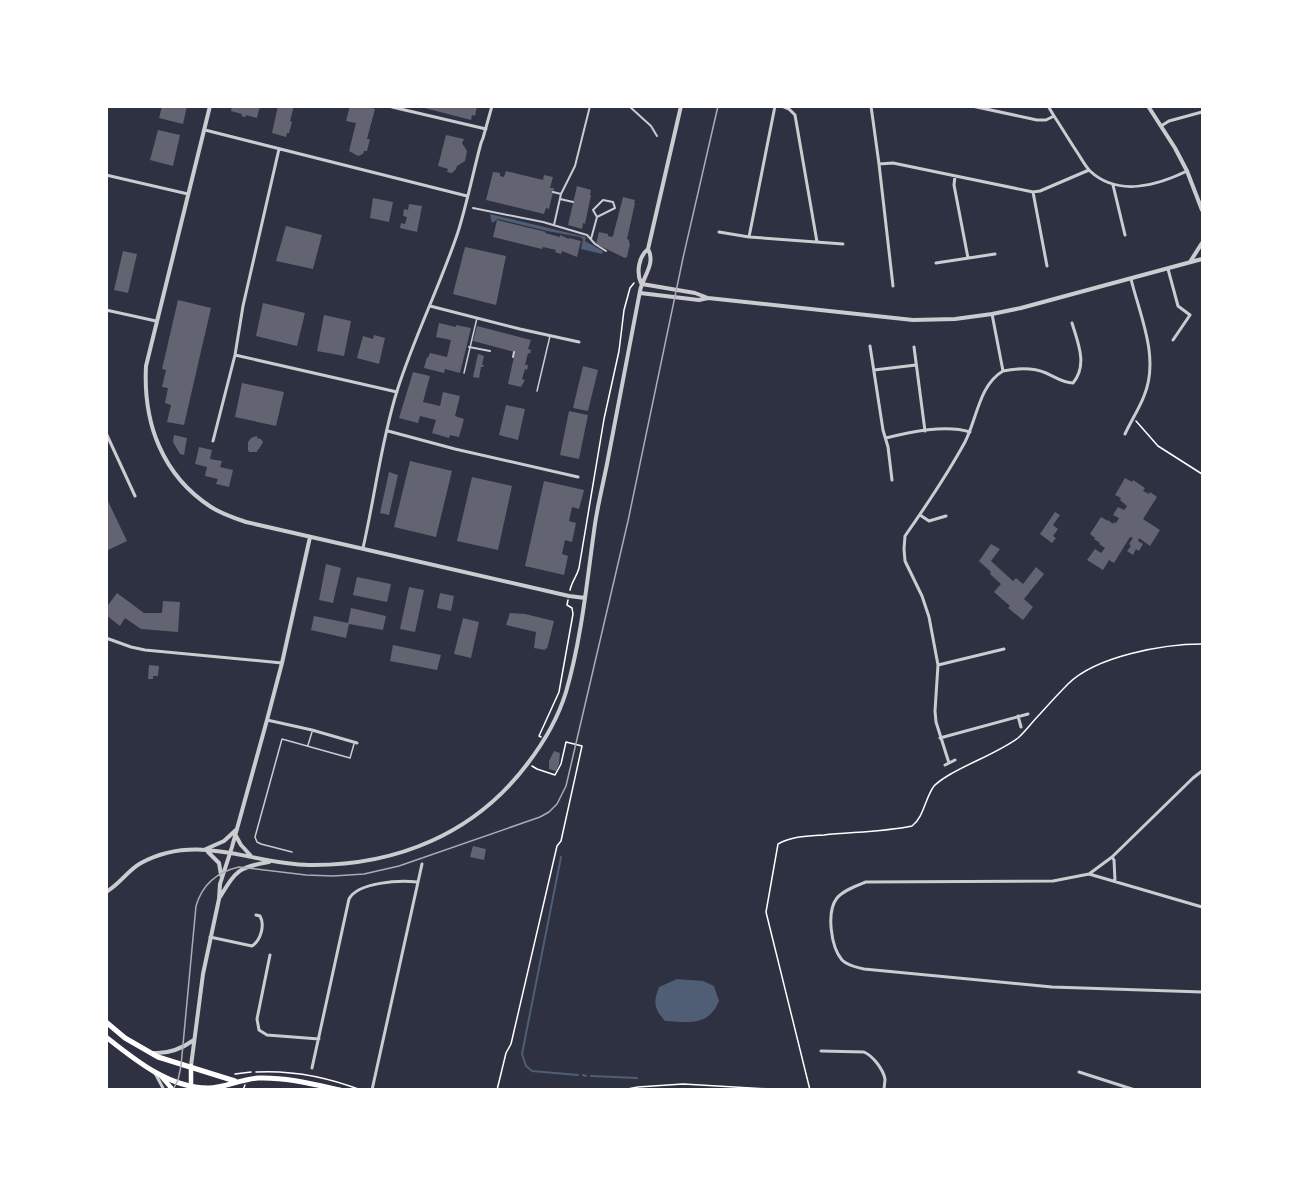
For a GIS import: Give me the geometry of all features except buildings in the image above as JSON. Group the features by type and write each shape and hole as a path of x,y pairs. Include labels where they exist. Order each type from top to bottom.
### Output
{"highway":[{"path":"106,1022 125,1038 150,1053 236,1082"},
{"path":"106,1037 154,1072 191,1088 219,1088 257,1078 292,1080 340,1089"}],"main road":[{"path":"191,1066 191,1088"},
{"path":"161,1075 174,1089"}],"street":[{"path":"210,106 146,366 146,399 151,428 159,450 174,471 194,494 211,507 246,522 585,598"},
{"path":"363,548 397,392 411,350 458,232 492,106"},
{"path":"554,225 561,194 575,166 590,106"},
{"path":"629,106 651,126 657,136"},
{"path":"106,892 123,880 133,868 172,851 184,849 230,853 273,862 305,865 351,863 394,855 442,837 471,820 517,778 540,746 558,711 572,670 596,520 640,293 638,272 642,254 648,249 681,106"},
{"path":"748,237 775,106"},
{"path":"782,106 795,115 817,242"},
{"path":"871,106 893,286"},
{"path":"972,106 1037,120 1046,120 1054,116"},
{"path":"1048,106 1089,170 1113,185 1123,187 1149,185 1167,181 1187,171"},
{"path":"1148,106 1175,148 1203,210"},
{"path":"392,107 486,129"},
{"path":"1161,126 1169,121 1203,111"},
{"path":"205,130 467,196"},
{"path":"213,441 235,355 243,306 279,149"},
{"path":"879,164 893,163 1033,192 1089,170"},
{"path":"106,176 188,194"},
{"path":"955,176 954,185 968,258"},
{"path":"1113,185 1125,235"},
{"path":"553,192 561,194"},
{"path":"1033,192 1047,266"},
{"path":"560,199 573,202"},
{"path":"593,210 603,200 613,202 615,208"},
{"path":"473,208 554,225 587,235 606,251"},
{"path":"588,208 593,210 597,217 591,239"},
{"path":"597,217 615,208 620,209"},
{"path":"719,232 748,237 843,244"},
{"path":"1190,263 1203,243"},
{"path":"640,282 649,269 652,255 648,249"},
{"path":"936,263 995,254"},
{"path":"640,282 695,293 708,298 913,320 955,319 992,314 1203,259"},
{"path":"1168,269 1178,306 1190,315 1173,340"},
{"path":"1125,434 1144,397 1151,364 1131,279"},
{"path":"640,293 699,300 708,298"},
{"path":"430,306 579,342"},
{"path":"106,310 156,321"},
{"path":"992,314 1003,371"},
{"path":"949,763 936,722 938,665 929,617 922,596 905,561 905,536 965,442 986,388 998,374 1003,371 1030,368 1066,383 1073,383 1078,377 1081,370 1081,357 1072,323"},
{"path":"518,336 520,329"},
{"path":"870,346 892,480"},
{"path":"470,347 490,351"},
{"path":"914,347 925,431"},
{"path":"513,357 514,352"},
{"path":"235,355 397,392"},
{"path":"874,370 916,365"},
{"path":"886,438 958,428 969,432"},
{"path":"387,431 578,477"},
{"path":"106,434 135,496"},
{"path":"920,515 929,521 946,516"},
{"path":"221,879 236,834 282,663 310,537"},
{"path":"106,638 145,650 282,663"},
{"path":"938,665 1004,649"},
{"path":"940,738 1028,714"},
{"path":"1018,716 1021,727"},
{"path":"267,720 356,743"},
{"path":"945,765 955,760"},
{"path":"1089,874 1112,856 1203,771"},
{"path":"205,850 224,841 237,828"},
{"path":"236,834 241,845 251,857"},
{"path":"191,1066 203,974 221,879 219,863 211,853 205,850"},
{"path":"1112,856 1115,881"},
{"path":"219,899 232,878 244,867 273,862"},
{"path":"372,1089 422,864"},
{"path":"1203,907 1089,874 1053,881 866,882 848,890 836,899 830,928 832,939 842,960 864,969 1052,987 1203,992"},
{"path":"312,1068 351,894 359,889 400,880 417,882"},
{"path":"210,937 252,946 259,940 263,922 260,916 256,915"},
{"path":"270,955 256,1019 259,1030 267,1035 319,1039"},
{"path":"150,1053 168,1053 194,1040"},
{"path":"821,1051 868,1053 885,1078 884,1089"},
{"path":"154,1072 164,1089"},
{"path":"1079,1072 1135,1089"}],"lane":[{"path":"464,373 477,318"},
{"path":"537,391 550,335"},
{"path":"308,746 312,730"},
{"path":"292,852 261,844 255,837 282,739 350,758 356,743"}],"path":[{"path":"571,589 579,568 604,418 617,363 624,310 630,288 640,282"},
{"path":"1133,418 1158,446 1203,474"},
{"path":"540,734 560,686 573,621 573,611 567,605 568,600"},
{"path":"810,1089 766,912 778,844 787,839 809,836 912,826 935,785 1019,737 1081,673 1139,652 1168,646 1203,644"},
{"path":"497,1089 506,1053 511,1044 556,846 561,841 582,746 566,742 561,764 555,775 534,767"},
{"path":"231,1074 282,1071 305,1074 361,1089"},
{"path":"622,1089 683,1084 788,1089"}],"water":[{"path":"490,214 586,237 585,241 603,251 602,254 581,249 583,239 580,237 498,219 492,223"},
{"path":"677,979 703,981 714,986 719,1001 715,1009 697,1021 665,1021 656,1005 657,993 659,987"}],"waterway":[{"path":"561,857 522,1054 526,1066 532,1071 578,1075"},
{"path":"591,1076 637,1078"}],"tram line":[{"path":"173,1090 181,1066 196,906 206,886 217,876 239,867 306,875 364,874 399,866 540,817 557,804 566,786 628,521 683,258 718,106"}]}
